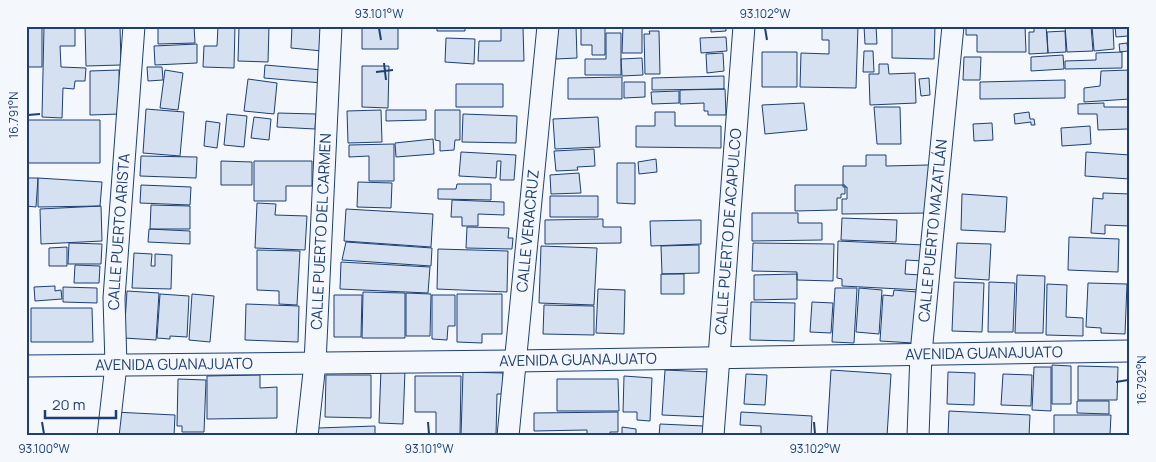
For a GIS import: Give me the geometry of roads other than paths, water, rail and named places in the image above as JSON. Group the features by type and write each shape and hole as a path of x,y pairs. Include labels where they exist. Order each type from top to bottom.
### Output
{"street":[{"name":"CALLE PUERTO ARISTA","path":"108,436 116,365 114,298 134,26"},
{"name":"CALLE PUERTO DEL CARMEN","path":"307,436 315,363 331,26"},
{"name":"CALLE VERACRUZ","path":"508,436 548,26"},
{"name":"CALLE PUERTO DE ACAPULCO","path":"713,436 744,26"},
{"name":"CALLE PUERTO MAZATLÁN","path":"918,436 920,353 953,26"},
{"name":"AVENIDA GUANAJUATO","path":"26,366 515,361 1130,351"}]}
